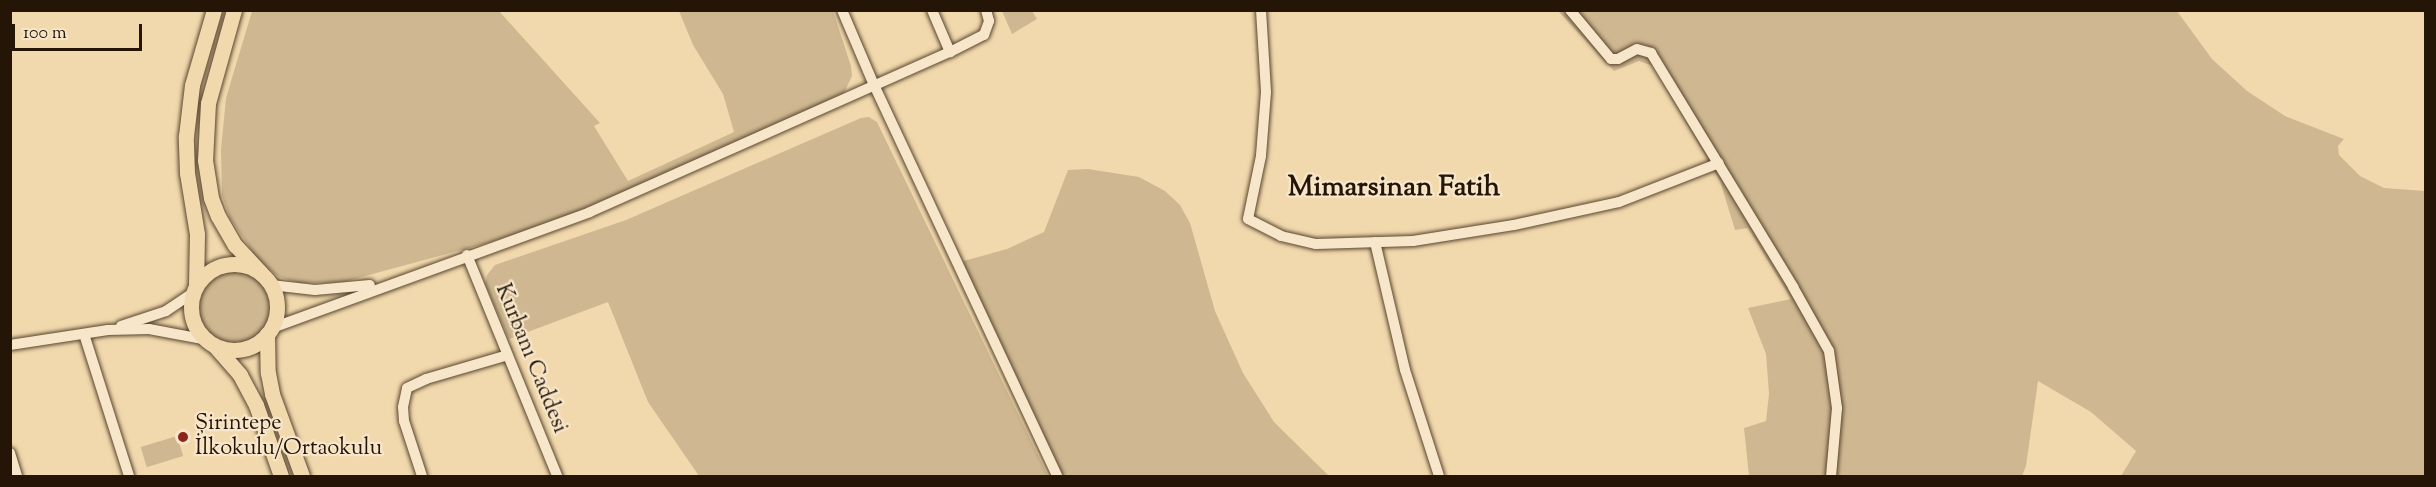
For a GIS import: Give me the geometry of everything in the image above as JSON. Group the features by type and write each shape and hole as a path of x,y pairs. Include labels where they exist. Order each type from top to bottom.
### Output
{"highway":[{"path":"214,10 194,76 186,136 187,173 197,234 195,289 191,307 194,322 234,366 256,405 281,477"},
{"path":"234,10 208,103 205,160 211,198 218,216 235,245 266,279 277,306 269,331 268,373 272,394 302,477"},
{"path":"195,289 212,270 226,264 248,266 266,279"},
{"path":"210,342 227,349 242,349 256,344 269,331"}],"street":[{"path":"842,10 874,85 1058,477"},
{"path":"932,10 950,52"},
{"path":"269,331 388,283 590,212 950,52 984,35 989,21 986,10"},
{"path":"1261,10 1266,92 1261,156 1248,219 1281,236 1316,244 1413,241 1514,225 1619,202 1719,163"},
{"path":"1570,10 1611,59 1618,59 1637,49 1651,53 1719,163 1829,351 1837,408 1831,477"},
{"path":"1376,242 1405,370 1439,477"},
{"name":"Kurbanı Caddesi","path":"467,255 557,477"},
{"path":"266,279 315,290 388,283"},
{"path":"108,330 166,311 195,289"},
{"path":"10,345 108,330 149,329 210,342"},
{"path":"84,334 129,477"},
{"path":"422,477 404,421 403,407 407,388 426,379 508,355"},
{"path":"10,453 17,477"}],"shaded area":[{"path":"252,11 499,11 600,123 594,126 628,181 734,132 723,94 693,45 679,11 833,11 851,66 852,76 843,95 596,206 491,242 343,282 300,283 279,277 259,261 230,218 222,195 221,149 226,98"},
{"path":"1002,11 1032,11 1037,19 1012,34"},
{"path":"1558,11 2177,11 2212,59 2247,91 2285,116 2344,139 2338,146 2339,155 2360,176 2384,188 2425,191 2425,476 2121,476 2136,451 2091,412 2038,381 2026,466 2022,476 1749,476 1744,428 1766,421 1769,394 1766,354 1748,308 1791,299 1748,228 1735,230 1720,181 1653,66 1639,61 1614,71"},
{"path":"869,117 877,122 1048,476 699,476 648,402 608,302 509,339 485,284 487,275 495,265 626,220 861,118"},
{"path":"1088,169 1139,177 1165,191 1180,205 1190,223 1215,311 1243,373 1274,422 1329,476 1063,476 960,262 1007,249 1044,232 1068,170"},
{"path":"234,270 255,276 265,286 271,307 265,328 255,338 234,344 213,338 203,328 197,307 203,286 213,276"},
{"path":"177,436 183,456 147,467 141,447"}],"place":[{"name":"Şirintepe İlkokulu/Ortaokulu","path":"183,437"}],"district":[{"name":"Mimarsinan Fatih","path":"1394,188"}]}
